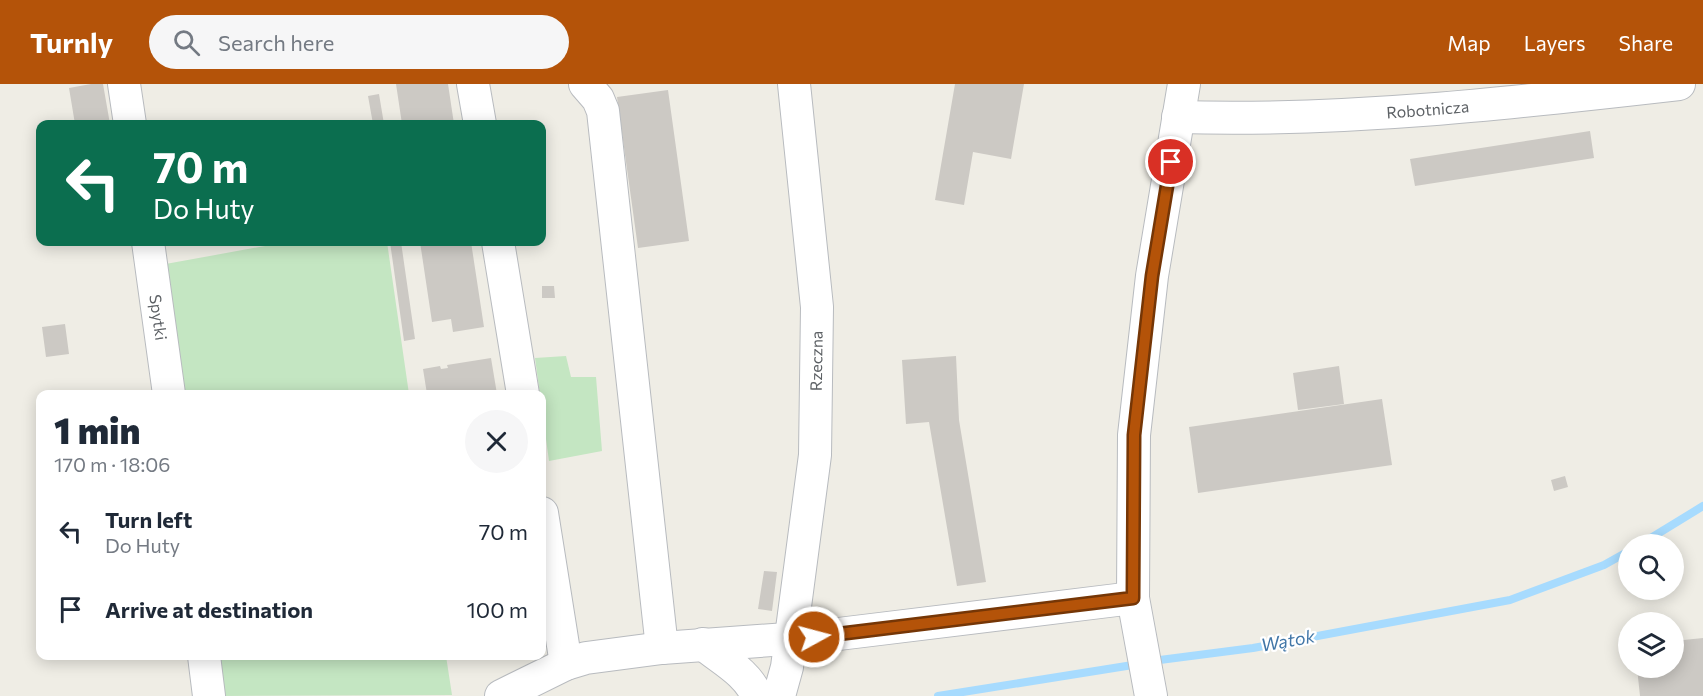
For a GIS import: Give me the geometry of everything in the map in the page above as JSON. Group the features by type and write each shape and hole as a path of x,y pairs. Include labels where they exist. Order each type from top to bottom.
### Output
{"street":[{"path":"124,84 129,120"},
{"path":"474,84 479,120"},
{"path":"585,84 598,99 603,111 662,648"},
{"name":"Rzeczna","path":"767,689 791,639 815,455 817,307 794,84"},
{"path":"1150,694 1133,598 1134,435 1152,276 1184,84"},
{"name":"Robotnicza","path":"1178,117 1238,119 1348,114 1527,101 1678,84"},
{"name":"Spytki","path":"149,246 168,390"},
{"path":"499,246 522,390"},
{"path":"546,538 566,664"},
{"path":"501,696 566,664 586,658 703,644 791,639 1133,598"},
{"path":"703,644 767,689"},
{"path":"204,660 208,696"}],"green space":[{"path":"265,246 388,246 408,390 177,390 160,265"},
{"path":"566,356 571,377 596,377 602,451 549,461 546,439 546,390 539,390 535,358"},
{"path":"217,660 447,660 452,695 222,696"}],"building":[{"path":"103,84 109,120 74,120 69,88"},
{"path":"396,84 448,84 453,120 401,120"},
{"path":"955,84 1024,84 1011,159 973,152 964,205 935,200"},
{"path":"668,90 689,241 638,248 617,97"},
{"path":"379,94 383,120 372,120 368,96"},
{"path":"1590,131 1594,158 1415,186 1410,159"},
{"path":"391,246 402,246 415,339 404,341"},
{"path":"421,246 472,246 484,327 453,332 451,319 432,322"},
{"path":"542,286 554,286 555,298 542,298"},
{"path":"65,324 69,354 46,357 42,327"},
{"path":"956,356 959,420 986,582 957,586 929,422 906,424 902,360"},
{"path":"491,358 496,390 426,390 423,369 440,366 441,369 448,368 447,365"},
{"path":"1339,366 1344,404 1298,410 1293,373"},
{"path":"1382,399 1392,465 1198,493 1189,427"},
{"path":"1565,476 1568,487 1554,491 1551,480"},
{"path":"764,571 777,572 772,611 758,609"},
{"path":"1703,638 1703,696 1640,696 1638,678 1684,678 1684,640"}],"waterway":[{"name":"Wątok","path":"1657,534 1703,506"},
{"name":"Wątok","path":"1152,661 1253,648 1510,600 1604,565 1618,557"},
{"name":"Wątok","path":"938,696 1139,664"}],"route":[{"path":"814,637 1133,598 1134,435 1152,276 1171,162"}]}
